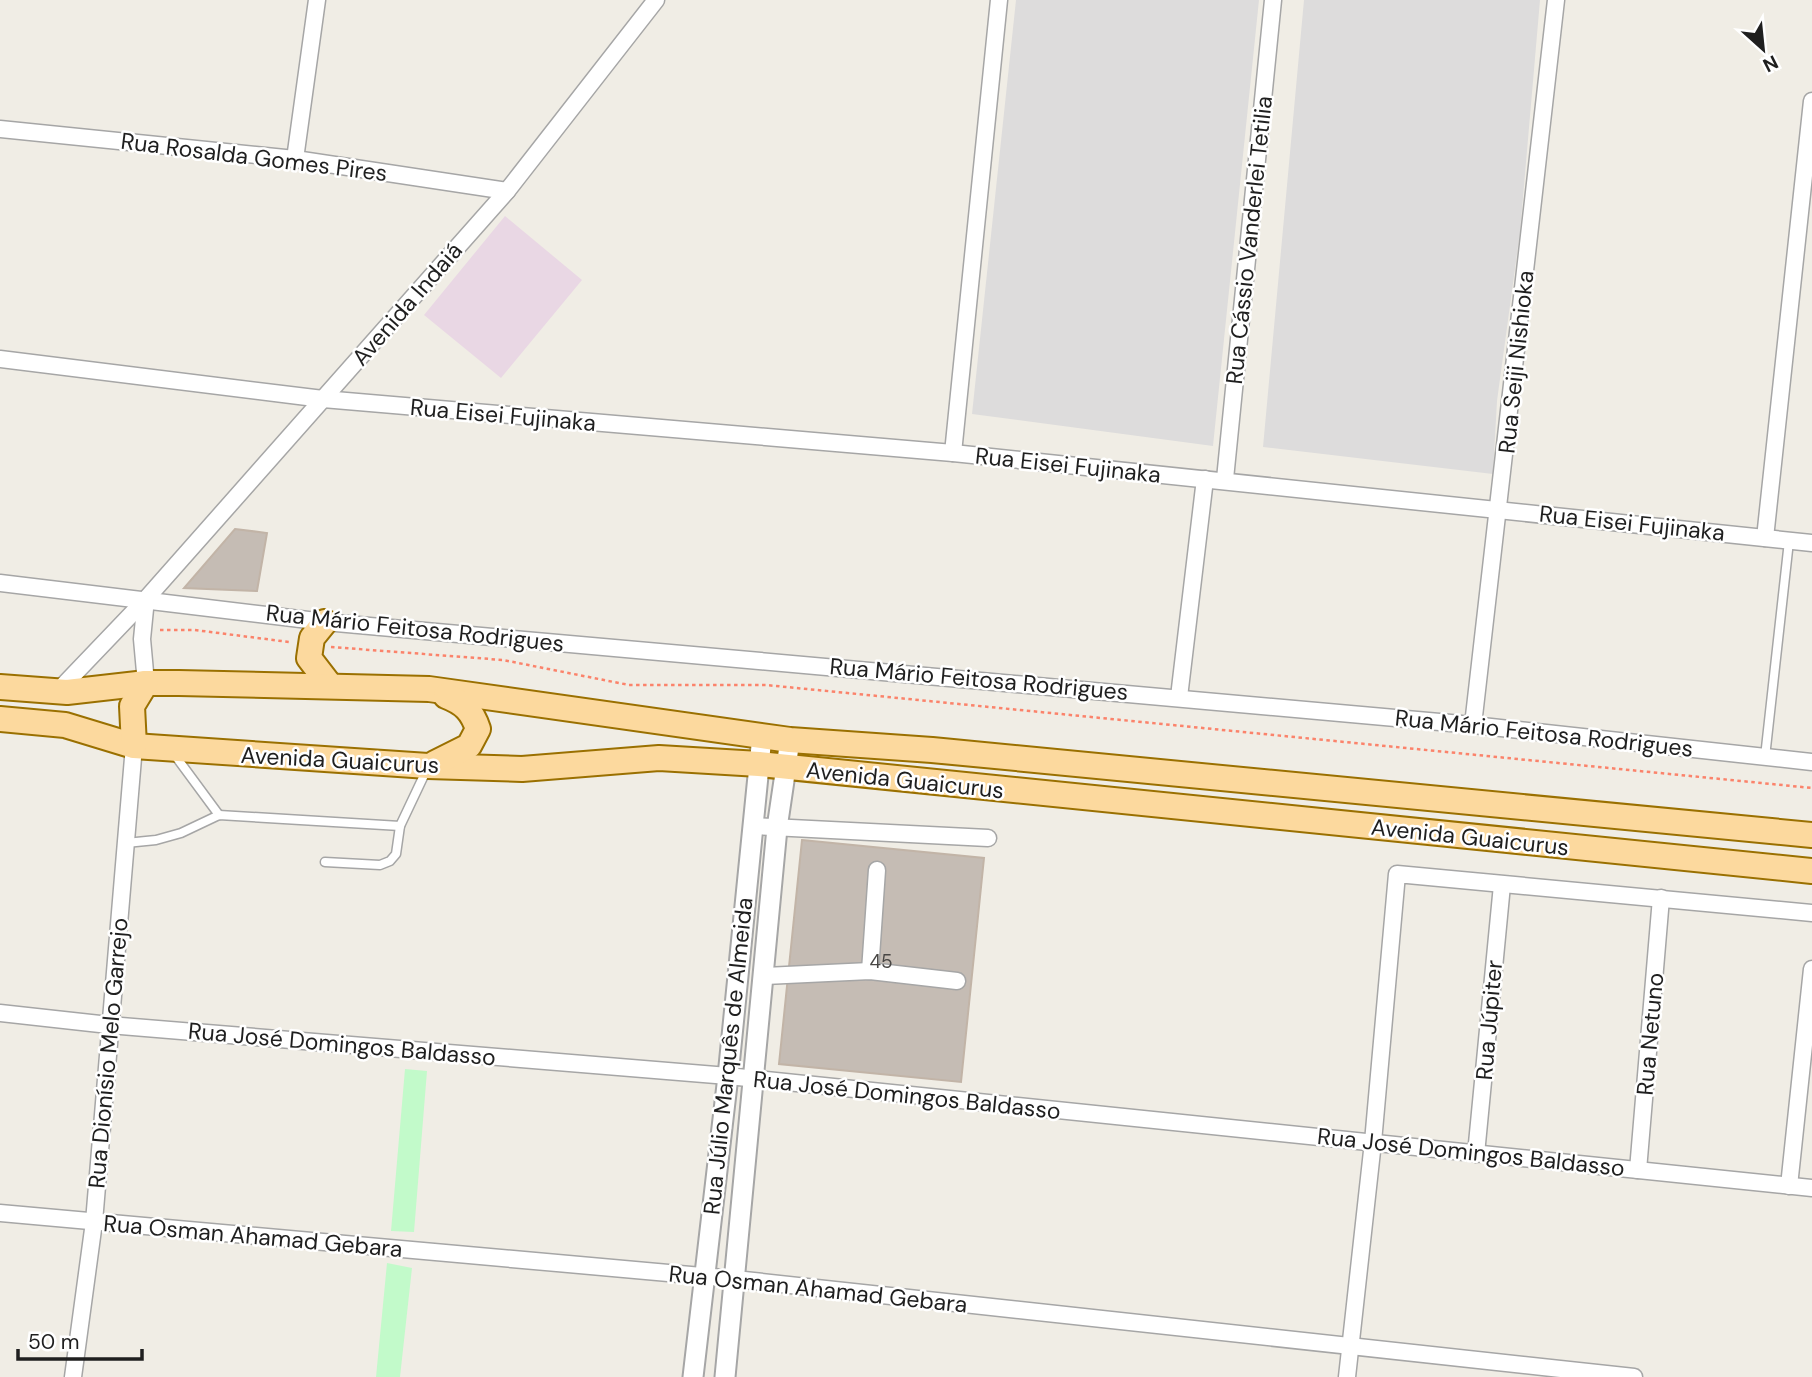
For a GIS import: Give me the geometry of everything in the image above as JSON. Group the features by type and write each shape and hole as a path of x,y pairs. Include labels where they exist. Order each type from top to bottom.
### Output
{"main road":[{"path":"325,622 312,638 309,659 329,684"},
{"path":"133,758 132,706 146,682"},
{"name":"Avenida Guaicurus","path":"0,687 58,691 98,690 146,682 329,684 429,689 790,740 932,750 1812,835"},
{"path":"428,766 456,755 469,746 478,729 473,715 461,702 429,689"},
{"name":"Avenida Guaicurus","path":"0,719 65,725 133,758 170,748 428,766 522,769 659,758 759,764 1812,871"}],"street":[{"path":"295,159 317,0"},
{"name":"Avenida Indaiá","path":"58,691 146,599 507,191 656,0"},
{"path":"953,453 999,0"},
{"name":"Rua Cássio Vanderlei Tetilia","path":"1225,479 1273,0"},
{"name":"Rua Seiji Nishioka","path":"1474,724 1556,0"},
{"path":"1765,538 1812,101"},
{"name":"Rua Rosalda Gomes Pires","path":"0,129 295,159 507,191"},
{"name":"Rua Eisei Fujinaka","path":"0,359 323,399 1225,479 1812,543"},
{"path":"1179,697 1205,479"},
{"name":"Rua Mário Feitosa Rodrigues","path":"0,583 325,622 1474,724 1812,762"},
{"path":"146,599 143,631 146,682"},
{"name":"Rua Júlio Marquês de Almeida","path":"694,1377 762,736"},
{"name":"Rua Júlio Marquês de Almeida","path":"725,1377 777,828 790,740"},
{"name":"Rua Dionísio Melo Garrejo","path":"73,1377 93,1222 133,758"},
{"path":"752,826 988,838"},
{"path":"870,971 877,870"},
{"path":"1347,1377 1373,1142 1397,874 1812,913"},
{"name":"Rua Júpiter","path":"1476,1154 1502,885"},
{"name":"Rua Netuno","path":"1638,1170 1661,898"},
{"path":"1789,1186 1812,969"},
{"path":"765,976 870,971 957,981"},
{"name":"Rua José Domingos Baldasso","path":"0,1013 109,1025 728,1076 1812,1188"},
{"name":"Rua Osman Ahamad Gebara","path":"0,1213 735,1279 1634,1377"}],"lane":[{"path":"1765,757 1789,541"},
{"path":"170,748 219,815"},
{"path":"325,862 380,865 390,861 396,854 400,826 428,766"},
{"path":"126,843 156,840 181,833 219,815 400,826"}],"path":[{"path":"143,631 195,630 311,645 503,660 629,685 766,685 1812,788"}],"shaded area":[{"path":"1016,0 1259,0 1213,446 972,414"},
{"path":"1304,0 1540,0 1520,232 1497,401 1493,474 1263,447"},
{"path":"505,216 582,280 501,378 424,315"}],"green space":[{"path":"405,1069 427,1071 414,1232 391,1231"},
{"path":"387,1263 412,1268 400,1377 376,1377"}],"building":[{"path":"235,529 267,533 257,591 184,588"},
{"path":"802,840 984,858 961,1082 779,1064"}]}
